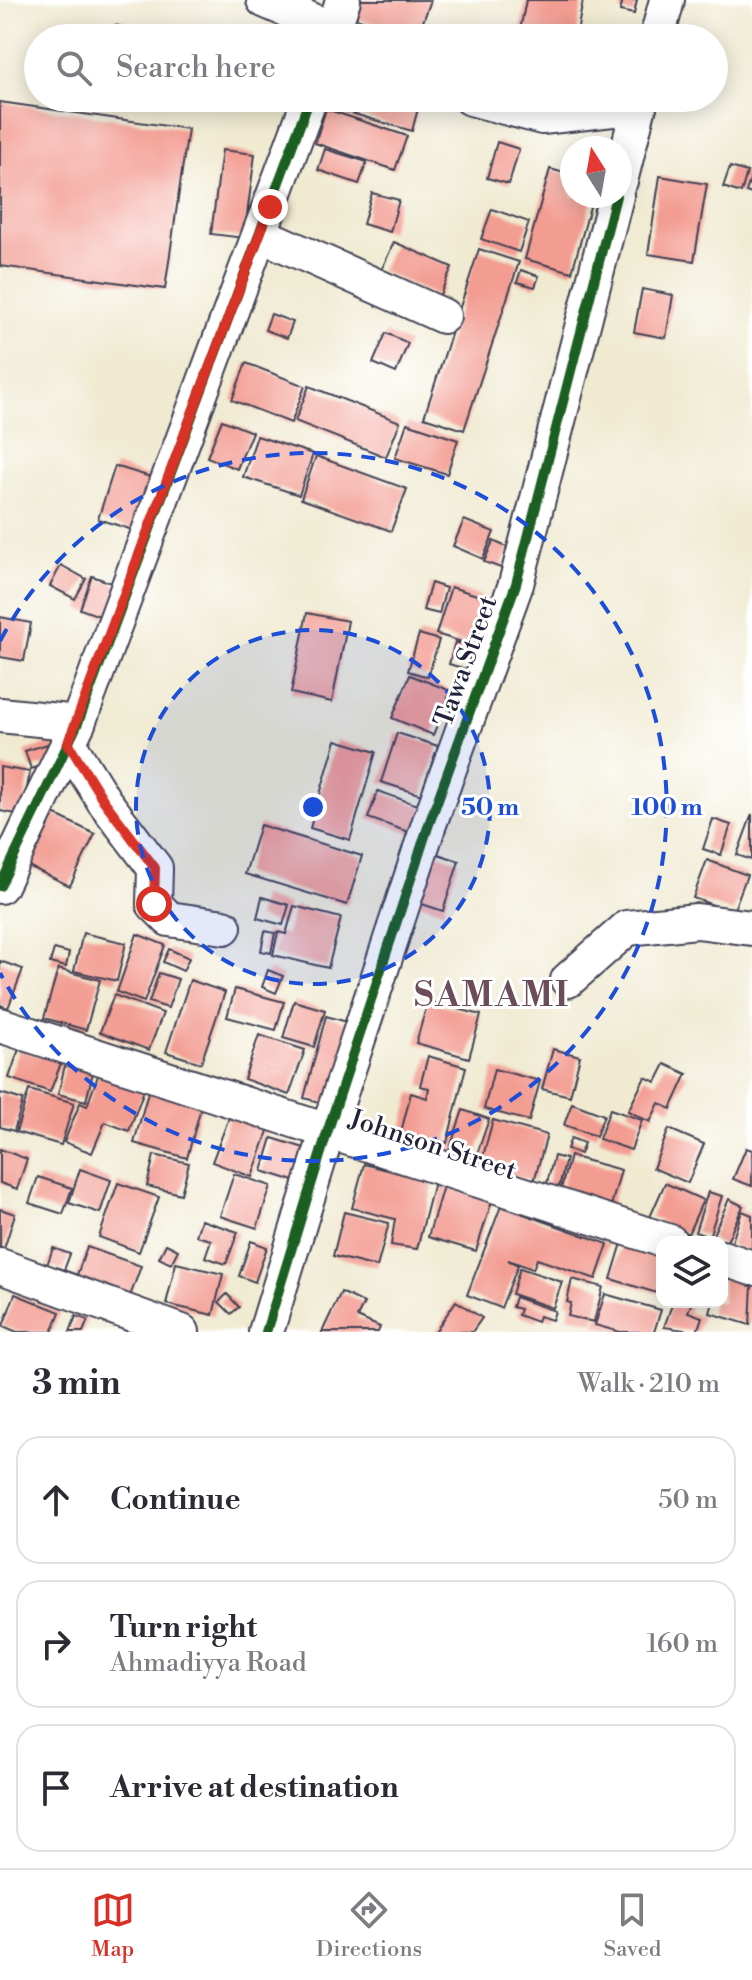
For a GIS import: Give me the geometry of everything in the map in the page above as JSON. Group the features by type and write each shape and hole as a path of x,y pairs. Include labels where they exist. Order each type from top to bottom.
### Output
{"street":[{"path":"264,0 336,23"},
{"path":"661,24 667,0"},
{"path":"0,886 73,733 305,112"},
{"path":"523,112 542,117 575,112"},
{"path":"631,136 637,112"},
{"name":"Tawa Street","path":"266,1332 327,1133 429,824 516,584 613,208"},
{"path":"260,234 443,316"},
{"path":"0,715 73,733"},
{"path":"73,733 104,801 155,868 154,904 169,919 224,927"},
{"path":"568,980 627,928 697,921 752,928"},
{"name":"Johnson Street","path":"0,1025 656,1238"},
{"path":"728,1260 752,1268"},
{"path":"0,1266 182,1332"}],"building":[{"path":"360,0 431,0 422,24 374,24 353,17"},
{"path":"526,0 583,0 579,24 521,24"},
{"path":"623,0 637,0 634,14 620,11"},
{"path":"0,102 24,105 24,112 70,112 188,129 165,289 0,266"},
{"path":"325,112 335,112 407,136 395,170 315,143"},
{"path":"347,112 417,112 412,131"},
{"path":"497,142 519,149 509,184 487,178"},
{"path":"325,149 367,162 359,184 318,170"},
{"path":"222,150 255,154 244,238 211,234"},
{"path":"730,167 747,172 741,193 723,187"},
{"path":"550,169 560,172 560,208 590,208 572,272 525,259"},
{"path":"752,174 752,194 746,192"},
{"path":"660,176 707,184 694,261 648,254"},
{"path":"372,193 399,200 390,232 363,224"},
{"path":"492,209 529,222 519,252 481,239"},
{"path":"394,242 452,267 439,297 381,271"},
{"path":"479,249 519,262 464,430 424,417"},
{"path":"521,270 539,276 535,287 517,282"},
{"path":"642,289 673,295 666,338 634,332"},
{"path":"271,314 293,322 287,338 265,330"},
{"path":"386,333 408,343 396,373 373,363"},
{"path":"246,363 305,386 291,423 232,400"},
{"path":"309,386 400,422 386,457 295,421"},
{"path":"222,420 252,432 237,469 207,457"},
{"path":"407,423 458,440 447,474 395,458"},
{"path":"257,436 313,454 299,495 243,477"},
{"path":"316,456 407,489 391,531 301,499"},
{"path":"115,466 157,479 139,532 98,519"},
{"path":"464,520 494,532 483,559 453,546"},
{"path":"493,541 509,548 501,568 484,562"},
{"path":"61,565 86,579 75,599 50,586"},
{"path":"92,576 120,586 108,619 80,609"},
{"path":"431,583 446,588 439,614 423,610"},
{"path":"451,587 490,599 475,646 436,634"},
{"path":"307,613 348,621 332,702 291,693"},
{"path":"0,617 31,623 24,661 0,657"},
{"path":"419,634 439,640 428,677 408,671"},
{"path":"455,642 479,649 472,671 449,664"},
{"path":"410,675 451,691 433,735 392,718"},
{"path":"397,733 438,746 422,795 381,782"},
{"path":"336,740 376,752 350,840 310,828"},
{"path":"54,742 60,760 31,769 25,751"},
{"path":"0,767 30,772 22,815 0,811"},
{"path":"378,791 423,807 414,834 368,818"},
{"path":"54,814 95,834 70,886 28,866"},
{"path":"752,814 752,860 737,855"},
{"path":"713,819 731,825 721,855 703,849"},
{"path":"260,825 362,856 347,905 245,874"},
{"path":"429,851 459,861 443,911 413,901"},
{"path":"707,860 747,875 733,912 693,898"},
{"path":"262,897 289,905 283,925 257,918"},
{"path":"294,906 341,918 328,968 273,955 278,932 286,934"},
{"path":"265,931 275,933 271,953 261,951"},
{"path":"83,933 126,943 117,981 74,971"},
{"path":"137,934 165,945 144,1002 117,992"},
{"path":"54,949 69,953 66,967 50,963"},
{"path":"169,949 189,958 183,971 163,962"},
{"path":"0,961 23,969 8,1008 0,1005"},
{"path":"58,969 100,980 86,1030 44,1018"},
{"path":"268,970 283,976 276,993 262,987"},
{"path":"159,973 178,979 168,1008 149,1002"},
{"path":"190,980 225,992 201,1063 166,1052"},
{"path":"235,989 284,1002 276,1030 227,1017"},
{"path":"114,995 163,1013 149,1050 100,1032"},
{"path":"294,1001 325,1010 314,1047 283,1038"},
{"path":"428,1001 481,1015 469,1058 416,1043"},
{"path":"326,1016 354,1024 333,1106 304,1098"},
{"path":"259,1035 305,1050 289,1095 244,1079"},
{"path":"19,1049 61,1063 50,1092 9,1078"},
{"path":"553,1049 580,1056 570,1096 542,1089"},
{"path":"428,1056 466,1067 447,1143 401,1132 411,1093 427,1098 429,1088 420,1086"},
{"path":"67,1057 95,1064 86,1101 58,1094"},
{"path":"665,1064 687,1074 671,1109 659,1103 650,1122 628,1111 645,1077 656,1082"},
{"path":"494,1069 540,1081 529,1121 484,1109"},
{"path":"100,1070 145,1087 129,1131 105,1122 92,1153 64,1142 80,1103 87,1106"},
{"path":"150,1085 203,1100 187,1158 134,1143"},
{"path":"29,1090 74,1103 61,1145 16,1132"},
{"path":"0,1093 23,1100 14,1131 0,1127"},
{"path":"572,1103 604,1115 596,1136 564,1125"},
{"path":"610,1109 642,1120 631,1150 599,1139"},
{"path":"463,1110 489,1119 475,1160 449,1151"},
{"path":"230,1115 269,1128 252,1177 212,1162"},
{"path":"493,1120 547,1135 534,1181 480,1167"},
{"path":"669,1129 704,1144 688,1183 653,1168"},
{"path":"272,1138 314,1151 304,1184 262,1171"},
{"path":"571,1138 584,1143 580,1154 567,1149"},
{"path":"746,1148 752,1150 752,1186 733,1179"},
{"path":"0,1149 27,1159 17,1189 0,1183"},
{"path":"154,1155 189,1163 181,1194 147,1186"},
{"path":"554,1156 566,1159 558,1191 546,1187"},
{"path":"570,1156 621,1170 611,1206 560,1192"},
{"path":"364,1164 434,1182 417,1249 391,1245 395,1219 352,1208"},
{"path":"80,1169 111,1180 100,1213 69,1203"},
{"path":"234,1174 271,1186 257,1228 220,1216"},
{"path":"38,1177 72,1188 63,1214 29,1203"},
{"path":"118,1183 159,1197 139,1252 99,1237"},
{"path":"665,1183 703,1200 688,1234 650,1217"},
{"path":"443,1186 492,1201 476,1251 428,1237"},
{"path":"708,1192 722,1196 709,1236 695,1232"},
{"path":"729,1199 743,1206 728,1239 728,1236 712,1236"},
{"path":"501,1206 608,1244 596,1279 537,1259 533,1269 508,1260 518,1265 501,1308 467,1295"},
{"path":"0,1209 15,1214 3,1252 0,1251"},
{"path":"742,1211 752,1215 752,1252 731,1245"},
{"path":"344,1212 389,1223 377,1267 333,1256"},
{"path":"201,1220 238,1232 226,1264 205,1257 211,1240 196,1236"},
{"path":"251,1241 267,1247 255,1282 239,1276"},
{"path":"622,1243 656,1253 656,1293 611,1279"},
{"path":"166,1244 178,1250 171,1264 159,1258"},
{"path":"87,1247 141,1266 128,1302 74,1283"},
{"path":"53,1248 70,1254 64,1270 47,1265"},
{"path":"176,1263 223,1274 213,1315 166,1304"},
{"path":"520,1268 562,1282 553,1308 512,1294"},
{"path":"728,1278 752,1285 750,1325 710,1313 711,1308 728,1308"},
{"path":"572,1279 603,1287 594,1322 568,1316 571,1303 567,1302"},
{"path":"341,1292 364,1303 357,1317 380,1327 378,1332 322,1332"},
{"path":"15,1294 60,1312 52,1332 17,1332 3,1326"},
{"path":"227,1294 239,1307 231,1314 219,1302"},
{"path":"605,1294 661,1310 654,1332 620,1332 595,1325"},
{"path":"515,1297 555,1311 552,1320 539,1316 537,1322 518,1315 520,1309 512,1307"},
{"path":"456,1301 482,1318 472,1332 435,1332"},
{"path":"671,1308 690,1308 688,1312 702,1317 697,1332 664,1327"},
{"path":"76,1316 88,1320 83,1332 70,1332"}],"cycle path":[{"path":"0,886 78,723 305,112"},
{"path":"266,1332 327,1133 429,824 516,584 613,208"}],"district":[{"name":"SAMAMI","path":"492,994"}],"route":[{"path":"154,904 155,868 104,801 68,743 270,207"}]}
